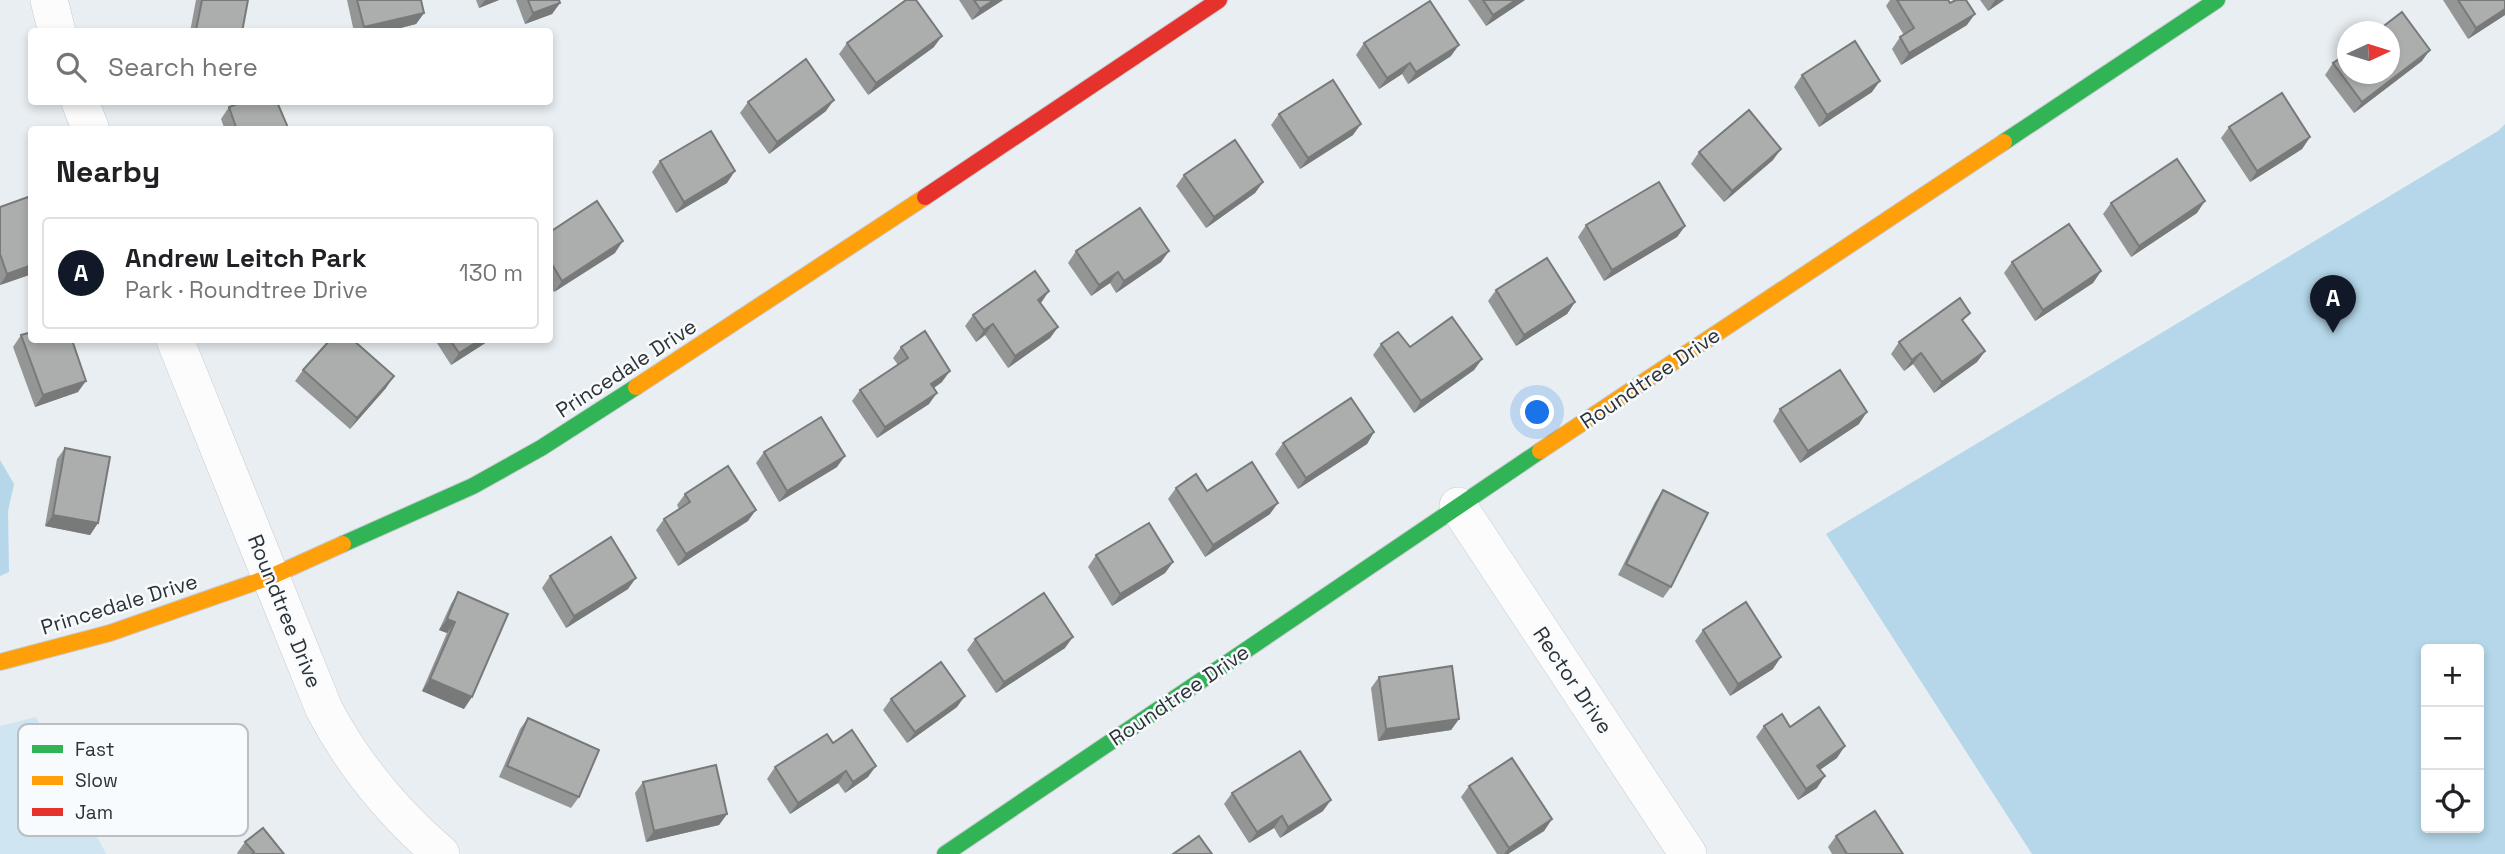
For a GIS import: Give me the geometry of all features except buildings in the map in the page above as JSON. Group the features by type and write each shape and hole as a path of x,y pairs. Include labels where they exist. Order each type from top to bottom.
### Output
{"street":[{"path":"49,0 56,28"},
{"name":"Princedale Drive","path":"0,662 110,633 270,577 473,486 541,448 761,307 1219,0"},
{"name":"Roundtree Drive","path":"945,854 1458,506 2217,0"},
{"path":"81,105 89,126"},
{"name":"Roundtree Drive","path":"176,343 324,709 342,744 401,819 441,854"},
{"name":"Rector Drive","path":"1458,506 1688,854"}],"shaded area":[{"path":"2505,124 2505,854 2032,854 1826,534 2498,131"},
{"path":"0,460 14,484 8,511 9,572 0,576"},
{"path":"36,717 40,724 18,724 18,836 97,836 106,854 0,854 0,726"}],"traffic: fast":[{"path":"2004,142 2217,0"},
{"path":"343,544 473,486 541,448 636,387"},
{"path":"945,854 1540,451"}],"traffic: slow":[{"path":"1540,451 2004,142"},
{"path":"636,387 925,197"},
{"path":"0,662 110,633 270,577 343,544"}],"traffic: jam":[{"path":"925,197 1219,0"}],"place":[{"name":"Andrew Leitch Park","path":"2333,333"}]}
